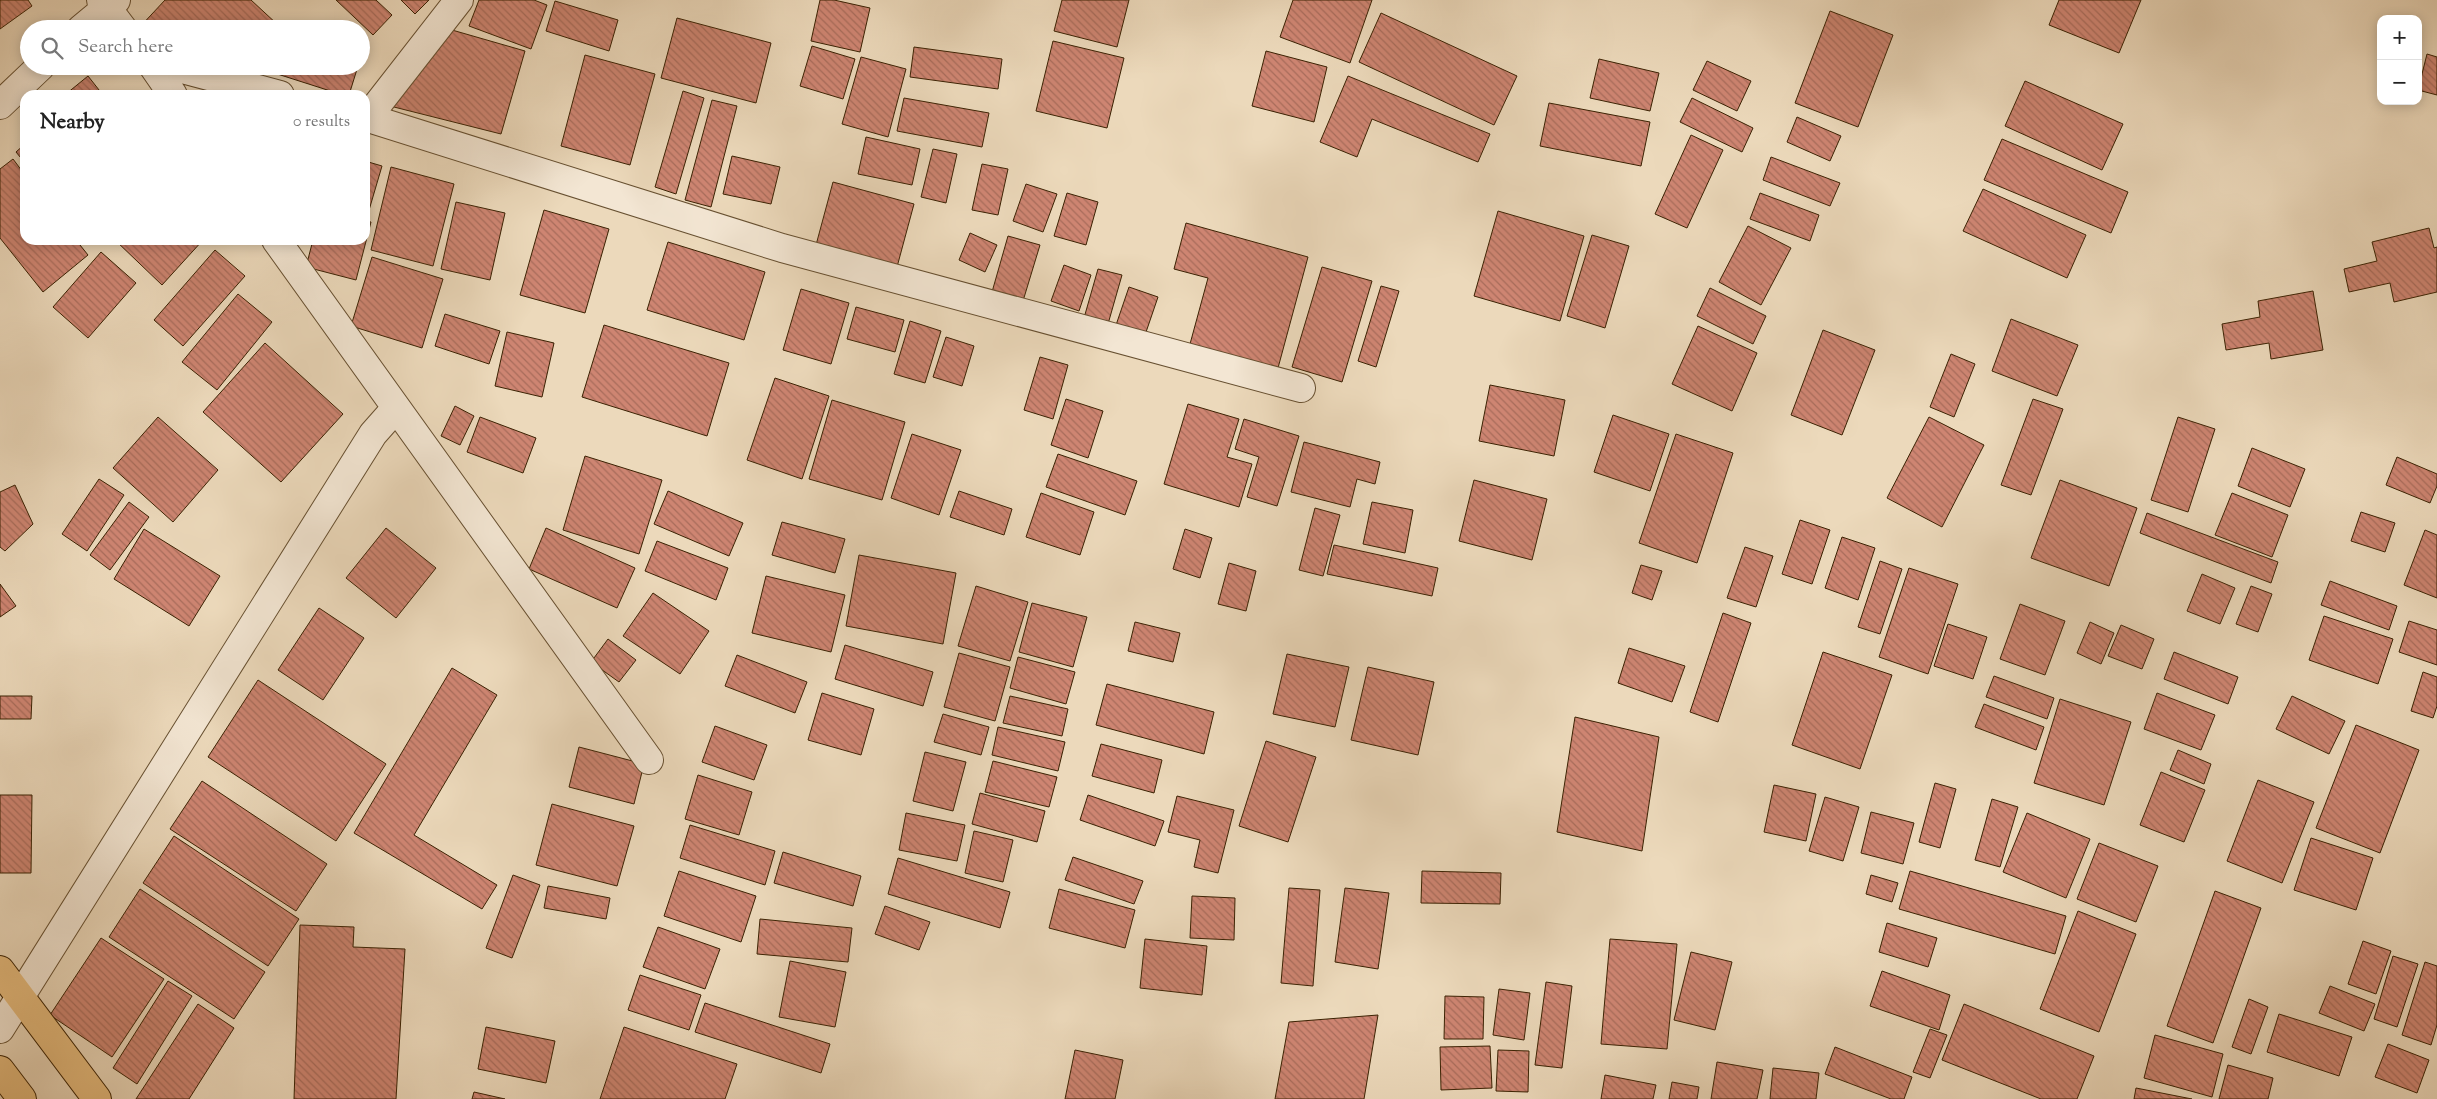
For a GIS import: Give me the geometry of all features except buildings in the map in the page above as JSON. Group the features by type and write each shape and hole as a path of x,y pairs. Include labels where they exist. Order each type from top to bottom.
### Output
{"main road":[{"path":"0,970 97,1099"},
{"path":"0,1070 22,1099"}],"street":[{"path":"370,113 459,0"},
{"path":"95,20 112,9"},
{"path":"0,105 32,75"},
{"path":"159,75 170,90"},
{"path":"206,75 261,90"},
{"path":"370,119 782,248 1300,388"},
{"path":"280,245 649,760"},
{"path":"0,1029 367,443 396,408"}]}
